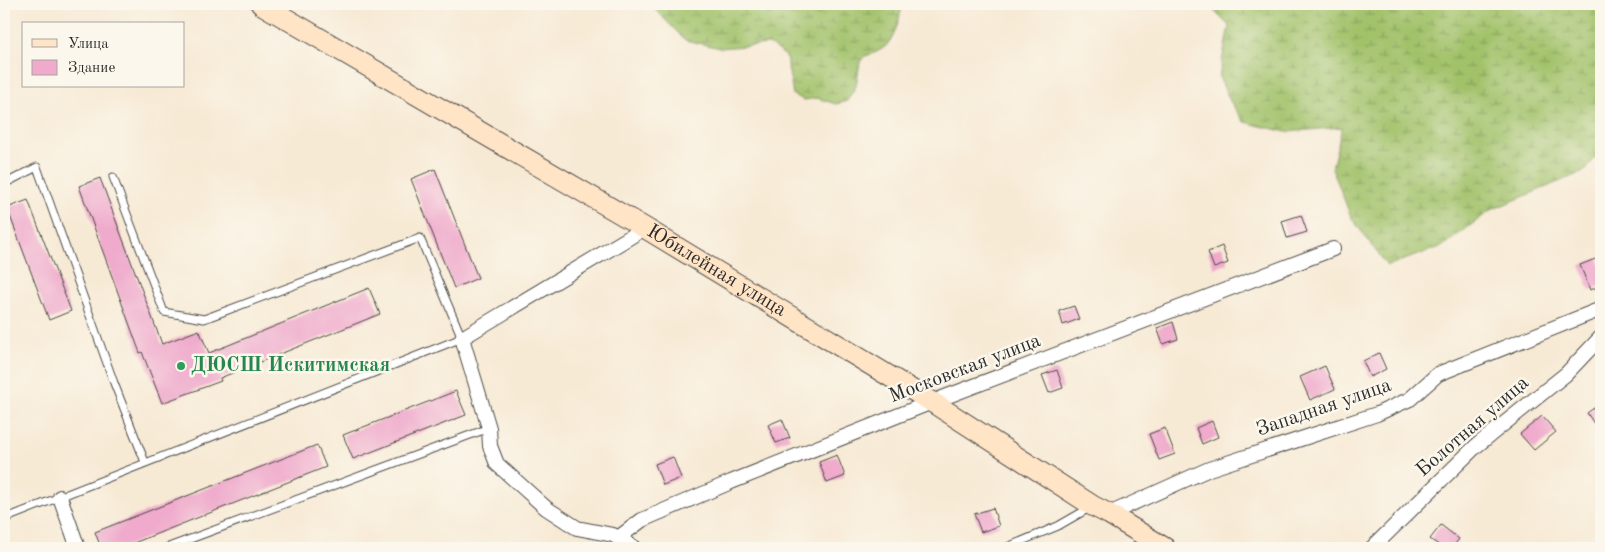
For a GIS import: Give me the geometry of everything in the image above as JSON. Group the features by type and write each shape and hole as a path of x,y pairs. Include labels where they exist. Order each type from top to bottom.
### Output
{"main road":[{"name":"Юбилейная улица","path":"261,4 645,228 932,402 1101,510 1165,548"}],"street":[{"path":"635,548 613,535 577,528 546,508 497,464 490,446 489,428 462,338 645,228"},
{"name":"Московская улица","path":"618,538 642,520 722,486 932,402 1333,249"},
{"name":"Западная улица","path":"1101,510 1209,469 1377,414 1410,399 1438,374 1601,309"},
{"name":"Болотная улица","path":"1372,548 1475,447 1566,374 1601,337"},
{"path":"60,497 78,548"}],"lane":[{"path":"4,184 37,167 114,383 145,462"},
{"path":"4,519 462,338 420,238 204,319 164,312 113,177"},
{"path":"166,548 489,428"},
{"path":"1005,548 1101,510"}],"green space":[{"path":"650,4 903,4 896,30 889,43 875,53 865,56 860,62 856,86 847,101 836,104 817,98 804,100 793,95 786,56 769,44 720,48 685,40"},
{"path":"1207,4 1601,4 1601,150 1585,171 1491,210 1443,246 1387,266 1351,217 1332,168 1342,127 1286,132 1244,122 1230,101 1219,77 1229,26"}],"building":[{"path":"435,169 478,278 454,288 411,179"},
{"path":"100,178 162,344 199,330 209,353 369,288 380,314 220,378 221,381 162,403 142,352 140,353 79,186"},
{"path":"28,200 71,311 49,320 7,208"},
{"path":"1301,215 1307,232 1287,238 1282,221"},
{"path":"1222,246 1228,263 1214,268 1208,252"},
{"path":"1598,258 1601,266 1601,286 1590,290 1580,265"},
{"path":"1074,306 1079,319 1063,325 1059,311"},
{"path":"1173,322 1178,339 1163,344 1157,328"},
{"path":"1379,353 1386,369 1370,377 1363,361"},
{"path":"1325,366 1335,389 1310,400 1300,377"},
{"path":"1057,370 1063,388 1049,393 1042,375"},
{"path":"456,391 466,415 353,459 343,435"},
{"path":"1601,403 1601,434 1587,413"},
{"path":"1542,416 1556,432 1534,450 1520,434"},
{"path":"782,419 790,438 776,443 768,425"},
{"path":"1212,421 1218,437 1202,444 1196,428"},
{"path":"1165,428 1175,454 1159,460 1149,434"},
{"path":"317,445 326,467 121,548 101,548 95,532"},
{"path":"837,455 845,476 827,483 819,462"},
{"path":"673,457 681,478 663,485 655,464"},
{"path":"993,508 999,526 981,532 974,514"},
{"path":"1441,525 1459,539 1452,548 1443,548 1430,539"}],"place":[{"name":"ДЮСШ Искитимская","path":"181,366"}]}
